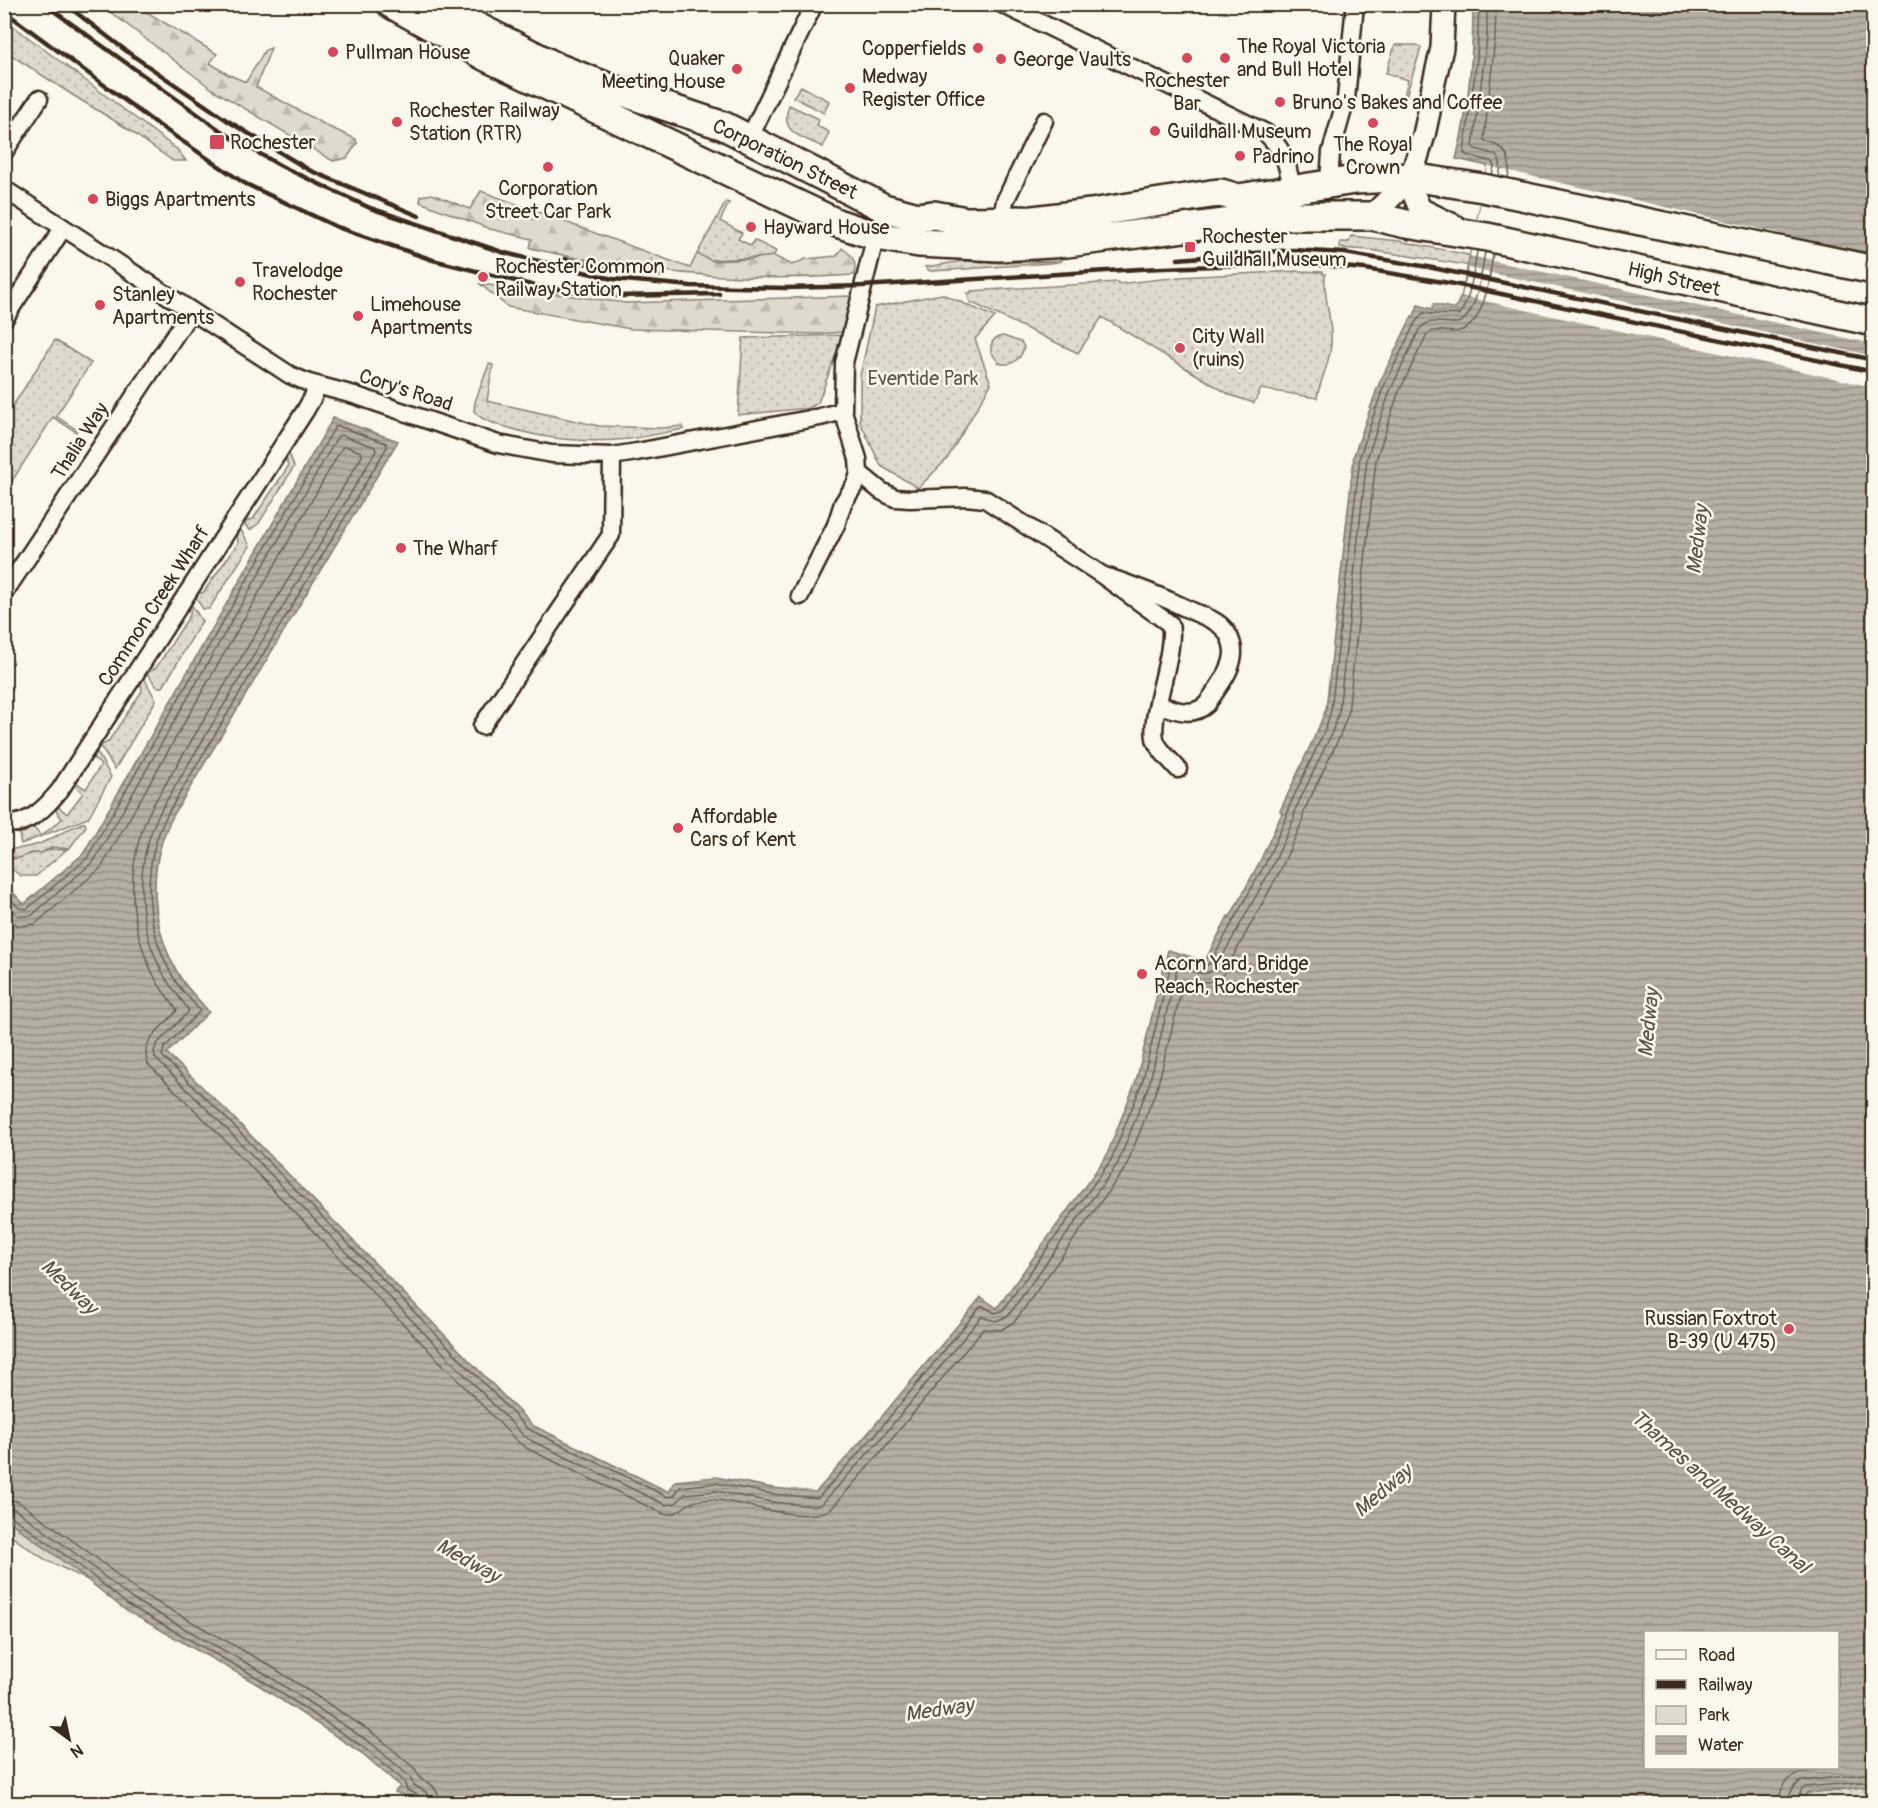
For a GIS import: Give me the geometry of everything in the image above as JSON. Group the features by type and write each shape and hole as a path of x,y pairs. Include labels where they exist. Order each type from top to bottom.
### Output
{"main road":[{"name":"Corporation Street","path":"391,4 486,57 837,223 876,236 926,244 982,247 1034,246 1272,217 1372,216"},
{"name":"Corporation Street","path":"432,4 559,68 635,97 709,120 884,208 918,217 934,214 966,220 1001,222 1091,213 1221,193 1235,183 1268,176 1292,189"},
{"path":"749,139 753,184"},
{"path":"833,182 856,175 895,194 924,204 934,214"},
{"path":"1292,189 1329,183 1411,177 1483,188 1874,270"},
{"name":"High Street","path":"1372,216 1474,235 1874,322"}],"street":[{"path":"749,139 814,4"},
{"path":"1002,4 1266,133 1281,148 1292,189"},
{"path":"1329,183 1331,152 1346,99 1355,4"},
{"path":"1444,4 1442,48 1424,135 1411,177 1412,190 1420,209 1474,235"},
{"path":"4,152 39,99"},
{"path":"1001,222 1005,201 1044,121"},
{"path":"1372,216 1411,177"},
{"name":"Cory's Road","path":"4,189 290,375 498,444 552,454 612,456 843,411"},
{"path":"800,596 859,473 858,459 843,411 844,363 884,208"},
{"path":"4,319 63,228"},
{"name":"Thalia Way","path":"4,593 191,311"},
{"name":"Common Creek Wharf","path":"4,823 17,823 31,817 60,790 305,411 314,395 315,385"},
{"path":"482,726 611,535 612,456"},
{"path":"859,473 881,491 895,498 910,500 966,497 985,500 1102,575 1170,624 1172,632 1155,728 1156,741 1178,769"},
{"path":"1102,575 1144,589 1211,620 1224,628 1231,642 1233,659 1230,668 1202,709 1184,713 1159,705"}],"green space":[{"path":"101,5 135,5 217,54 210,63 246,82 265,50 271,48 256,87 329,127 356,139 357,143 347,158 333,161 212,89"},
{"path":"5,20 178,150 186,161 173,161 123,126 5,51"},
{"path":"1395,45 1417,45 1421,48 1406,96 1404,96 1408,80 1386,73"},
{"path":"801,86 829,101 824,113 793,97"},
{"path":"789,105 819,119 817,126 829,132 823,147 794,133 787,122"},
{"path":"481,191 690,268 697,254 713,261 774,256 792,265 806,259 837,256 842,248 853,259 854,275 732,277 610,264 530,248 532,239 490,229 420,202 421,196 432,194 470,209"},
{"path":"726,202 729,203 720,221 742,233 738,239 751,246 754,240 776,251 773,257 710,260 697,254"},
{"path":"1351,236 1399,241 1474,256 1472,266 1370,250 1340,248 1340,242 1349,242"},
{"path":"964,261 1004,263 1062,261 930,271 925,267"},
{"path":"1298,271 1325,274 1331,344 1317,398 1261,389 1254,403 1230,395 1102,317 1078,353 970,302 967,293 1118,282 1118,284 1179,277"},
{"path":"480,284 626,303 852,296 842,332 818,334 631,329 508,307"},
{"name":"Eventide Park","path":"942,294 995,317 975,339 991,384 947,459 918,488 881,466 860,422 860,376 875,307"},
{"path":"843,335 818,403 809,408 738,415 743,338"},
{"path":"1003,336 1021,342 1024,347 1021,356 1008,364 999,363 991,352 993,341"},
{"path":"55,340 91,363 56,416 77,430 76,432 53,417 5,492 5,455 12,442 5,437 5,418"},
{"path":"489,364 493,365 487,401 599,426 661,428 682,426 684,429 629,439 598,441 552,438 493,423 474,411"},
{"path":"289,453 294,467 259,523 250,530 245,525 247,521 253,519 288,467 286,457"},
{"path":"241,530 250,546 209,609 203,609 195,596 203,593 238,543 237,533"},
{"path":"191,604 202,621 163,687 157,687 147,673 156,668 190,615"},
{"path":"144,678 156,700 115,769 100,746 108,742 142,691 141,683"},
{"path":"97,752 111,777 88,818 21,844 19,834 26,832 26,829 33,827 41,836 62,819 56,810 59,807 67,814 83,793 74,785 75,782 86,789 101,765 93,758"},
{"path":"82,823 86,826 69,849 53,847 41,853 31,853 20,858 10,857 11,849 33,846"},
{"path":"51,849 66,850 36,876 21,876 10,868 11,859"},
{"path":"4,1464 92,1582 46,1560 5,1532"},
{"path":"1873,1786 1873,1803 1797,1804 1807,1793"}],"water":[{"path":"1473,5 1873,5 1873,1786 1807,1793 1797,1804 423,1804 395,1792 400,1786 363,1754 257,1684 125,1610 5,1518 4,883 24,904 83,854 333,418 398,441 173,816 164,836 155,878 158,920 172,961 182,980 209,1012 167,1053 226,1110 532,1425 669,1492 675,1481 716,1477 773,1488 816,1492 981,1297 997,1308 1106,1157 1136,1081 1168,950 1205,961 1260,861 1326,709 1354,455 1378,386 1418,305 1432,309 1434,304 1455,309 1461,298 1488,166 1456,159 1467,102"}],"pier":[{"path":"1488,166 1873,255 1873,344 1470,256"},
{"path":"1469,268 1873,356 1873,387 1462,296"}],"railway":[{"path":"44,4 224,133 281,166 370,208 505,253 613,279 691,286 787,288 862,286 1139,269 1267,264 1321,265 1365,269 1449,283 1874,372"},
{"path":"65,4 129,53 228,121 309,170 419,216"},
{"path":"4,11 154,122 244,183 337,227 433,260 539,287 617,296 719,294"},
{"path":"1178,259 1293,250 1345,253 1428,267 1874,360"},
{"path":"565,259 618,270 660,275"}],"place":[{"name":"Copperfields","path":"978,48"},
{"name":"Pullman House","path":"333,52"},
{"name":"Rochester Bar","path":"1187,58"},
{"name":"The Royal Victoria and Bull Hotel","path":"1225,58"},
{"name":"George Vaults","path":"1001,59"},
{"name":"Quaker Meeting House","path":"737,69"},
{"name":"Medway Register Office","path":"850,88"},
{"name":"Bruno's Bakes and Coffee","path":"1280,102"},
{"name":"Rochester Railway Station (RTR)","path":"397,122"},
{"name":"The Royal Crown","path":"1373,123"},
{"name":"Guildhall Museum","path":"1155,131"},
{"name":"Rochester","path":"217,142"},
{"name":"Padrino","path":"1240,156"},
{"name":"Corporation Street Car Park","path":"548,167"},
{"name":"Biggs Apartments","path":"93,199"},
{"name":"Hayward House","path":"751,227"},
{"name":"Rochester Guildhall Museum","path":"1190,247"},
{"name":"Rochester Common Railway Station","path":"483,277"},
{"name":"Travelodge Rochester","path":"240,282"},
{"name":"Stanley Apartments","path":"100,305"},
{"name":"Limehouse Apartments","path":"358,316"},
{"name":"City Wall (ruins)","path":"1180,348"},
{"name":"The Wharf","path":"401,548"},
{"name":"Affordable Cars of Kent","path":"678,828"},
{"name":"Acorn Yard, Bridge Reach, Rochester","path":"1142,974"},
{"name":"Russian Foxtrot B-39 (U 475)","path":"1789,1329"}],"water label":[{"name":"Medway","path":"1698,540"},
{"name":"Medway","path":"1649,1023"},
{"name":"Medway","path":"69,1287"},
{"name":"Medway","path":"1383,1491"},
{"name":"Thames and Medway Canal","path":"1720,1492"},
{"name":"Medway","path":"468,1561"},
{"name":"Medway","path":"939,1710"}]}
